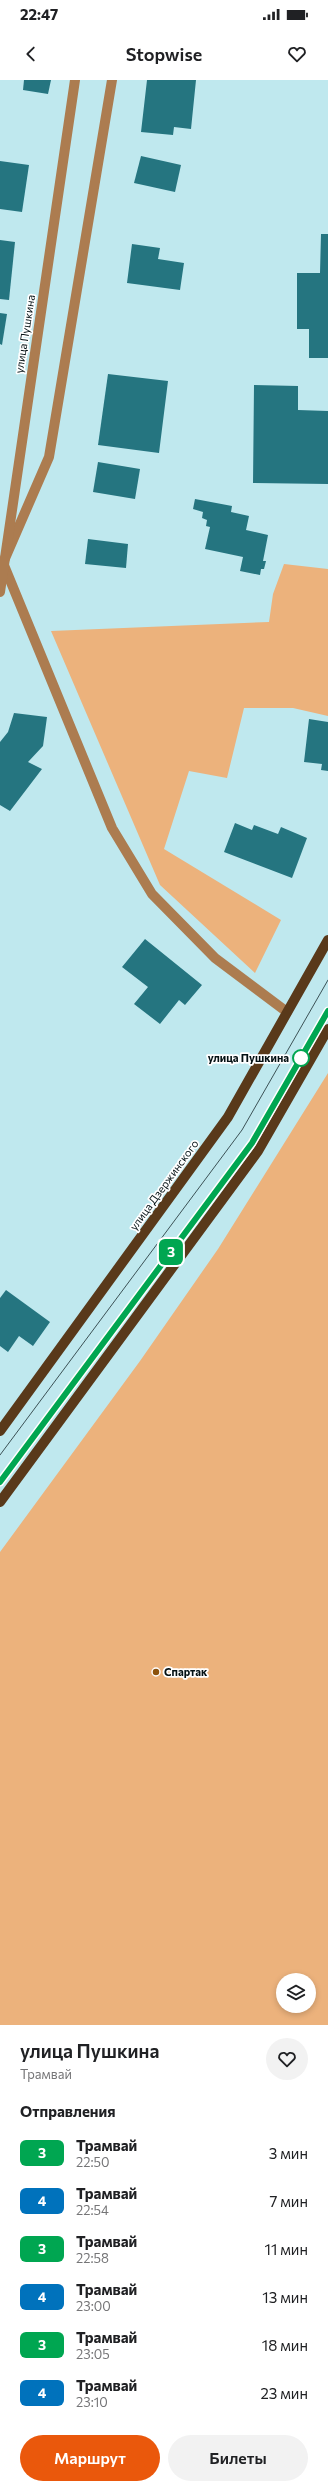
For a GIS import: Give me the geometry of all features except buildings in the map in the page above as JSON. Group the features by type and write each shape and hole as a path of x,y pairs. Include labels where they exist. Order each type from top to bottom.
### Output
{"main road":[{"name":"улица Дзержинского","path":"0,1431 228,1117 328,940"},
{"path":"0,1502 258,1151 328,1029"}],"street":[{"name":"улица Пушкина","path":"0,592 3,563 75,80"},
{"path":"112,80 49,457 3,563 112,828 152,894 214,958 287,1012"}],"shaded area":[{"path":"284,564 328,569 328,716 293,708 244,708 227,778 189,771 164,849 281,920 255,973 160,885 51,631 269,622 273,594"},
{"path":"328,1073 328,2025 0,2025 0,1552 140,1361 218,1249"}],"tram line":[{"path":"0,1455 242,1130 328,980"},
{"path":"0,1482 252,1143 328,1011"},
{"name":"3","path":"0,1482 252,1143 328,1011"}],"place":[{"name":"улица Пушкина","path":"301,1058"},
{"name":"Спартак","path":"156,1672"}]}
